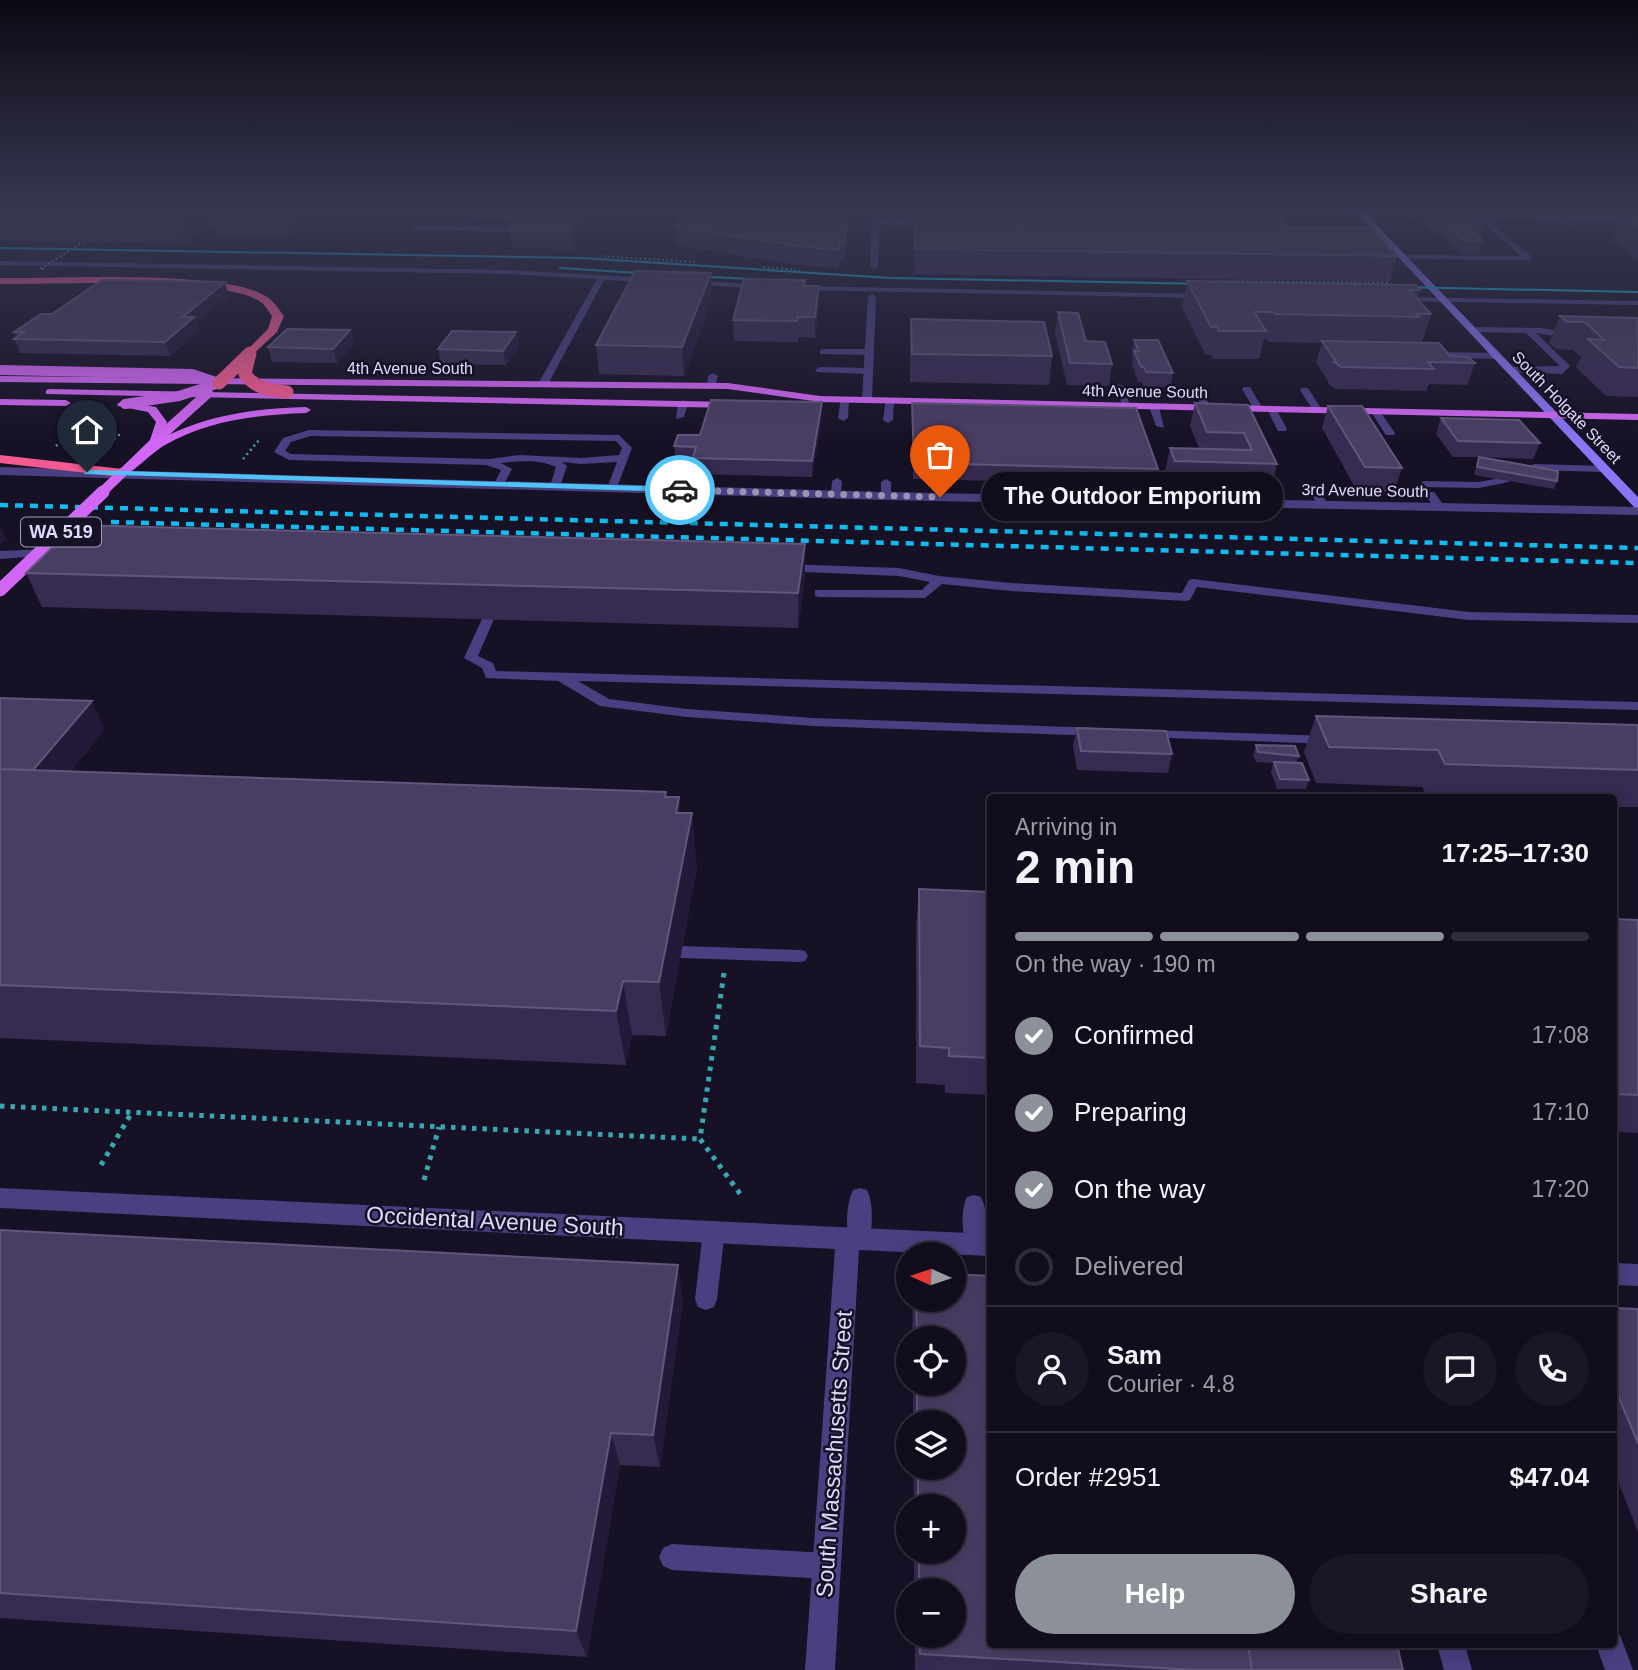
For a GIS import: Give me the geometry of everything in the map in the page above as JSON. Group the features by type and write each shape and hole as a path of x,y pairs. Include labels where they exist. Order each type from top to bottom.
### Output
{"highway":[{"path":"219,383 273,330 277,310 257,295 231,287"},
{"path":"250,353 245,374 247,380 265,388 287,392"},
{"path":"0,459 122,473"}],"main road":[{"name":"South Holgate Street","path":"1431,287 1638,505"},
{"path":"0,370 181,374 205,376 219,383"},
{"name":"4th Avenue South","path":"0,379 543,384 711,381 820,399"},
{"path":"208,393 219,383"},
{"path":"125,404 193,393 219,383"},
{"name":"4th Avenue South","path":"0,391 344,400 748,405"},
{"path":"208,393 727,394 820,399"},
{"name":"WA 519","path":"0,590 208,393"},
{"name":"4th Avenue South","path":"772,404 844,399 1638,417"},
{"path":"0,402 125,404 145,407 157,413 162,422 155,441"},
{"path":"343,410 595,409 655,402"},
{"path":"141,455 175,433 205,422 257,412 317,410"}],"street":[{"path":"866,400 873,297"},
{"name":"3rd Avenue South","path":"0,471 886,496 1638,511"},
{"name":"Occidental Avenue South","path":"0,1198 983,1244"},
{"name":"South Massachusetts Street","path":"820,1670 853,1238"},
{"path":"1617,1274 1638,1275"}],"lane":[{"path":"543,384 597,287"},
{"path":"792,288 1217,296"},
{"path":"1387,299 1638,303"},
{"path":"1472,330 1528,331 1578,336"},
{"path":"1510,370 1562,371 1565,366 1528,331"},
{"path":"822,352 870,352"},
{"path":"1435,355 1497,356"},
{"path":"820,370 869,371"},
{"path":"1121,386 1127,406"},
{"path":"1197,388 1206,408"},
{"path":"1247,389 1258,409"},
{"path":"1305,390 1317,410"},
{"path":"843,418 844,399"},
{"path":"888,420 889,400"},
{"path":"679,417 683,403"},
{"path":"1154,407 1161,426"},
{"path":"1272,409 1282,429"},
{"path":"1376,412 1390,433"},
{"path":"612,488 623,458 626,448 619,438 300,434 287,440 279,452 289,457 487,462 623,458"},
{"path":"546,459 562,466 555,486"},
{"path":"487,462 507,469 499,484"},
{"path":"1519,473 1534,467 1604,468"},
{"path":"657,489 662,475"},
{"path":"1439,507 1427,489 1505,480"},
{"path":"835,494 837,481"},
{"path":"886,482 886,496"},
{"path":"1316,492 1322,505"},
{"path":"0,555 66,552"},
{"path":"772,568 899,572 939,580 1011,587 1186,597 1193,583 1469,616 1638,619"},
{"path":"818,593 925,594 939,580"},
{"path":"488,619 471,658 488,666 491,674 1638,706"},
{"path":"559,676 575,688 605,703 687,713 813,722 1107,732"},
{"path":"1135,733 1344,740"},
{"path":"681,952 799,956"},
{"path":"853,1238 860,1198"},
{"path":"974,1204 983,1244"},
{"path":"706,1299 714,1231"},
{"path":"672,1558 826,1566"},
{"path":"1452,1648 1458,1670"},
{"path":"1611,1648 1619,1670"}],"path":[{"path":"48,452 91,418 78,417"},
{"path":"73,432 119,435 111,442 93,445"},
{"path":"242,459 264,435"},
{"path":"725,970 700,1139 741,1195"},
{"path":"0,1106 700,1139"},
{"path":"101,1166 132,1112"},
{"path":"424,1180 439,1127"}],"building":[{"path":"92,287 219,287 183,317 194,317 165,342 14,339 24,332 14,332 41,314 52,314"},
{"path":"627,287 706,287 682,347 596,345"},
{"path":"742,287 819,287 815,317 798,317 797,321 733,320"},
{"path":"1190,287 1418,287 1420,290 1409,290 1431,314 1416,314 1419,317 1254,312 1266,331 1219,331 1217,327 1211,327"},
{"path":"1058,312 1078,313 1086,341 1105,342 1112,364 1070,363"},
{"path":"1560,316 1638,318 1638,368 1619,367 1588,339 1604,340 1585,322 1567,322"},
{"path":"911,319 1044,322 1052,356 912,354"},
{"path":"287,329 350,330 333,349 268,347"},
{"path":"452,331 516,332 503,351 438,349"},
{"path":"1134,340 1158,340 1173,373 1146,372 1134,351 1139,351"},
{"path":"1322,341 1439,343 1450,356 1468,357 1475,363 1428,362 1434,369 1341,367 1334,362"},
{"path":"711,400 822,402 812,461 693,458 696,447 674,446 678,435 700,435"},
{"path":"912,403 1136,408 1158,469 914,463"},
{"path":"1195,403 1248,405 1277,464 1175,461 1170,448 1252,450 1244,433 1207,432"},
{"path":"1328,406 1362,406 1402,468 1365,467"},
{"path":"1441,418 1519,420 1540,443 1458,441"},
{"path":"1479,457 1558,471 1557,481 1477,467"},
{"path":"75,525 805,544 798,593 26,573"},
{"path":"0,698 92,701 33,770 0,769"},
{"path":"1316,716 1638,725 1638,770 1445,764 1438,750 1329,747"},
{"path":"1077,728 1166,731 1172,754 1081,751"},
{"path":"1256,745 1295,746 1299,756 1258,752"},
{"path":"1274,762 1302,763 1309,780 1280,779"},
{"path":"0,769 666,792 665,797 679,797 676,813 692,813 659,982 623,981 616,1011 0,985"},
{"path":"919,889 987,892 987,1058 949,1056 949,1048 920,1046"},
{"path":"1617,919 1638,920 1638,1095 1617,1094"},
{"path":"0,1230 678,1265 653,1435 611,1433 576,1631 0,1593"},
{"path":"966,1275 987,1276 987,1648 1248,1648 1252,1670 1194,1670 920,1654 920,1648 966,1648 966,1578 919,1578 919,1564 966,1564 966,1494 918,1494 918,1480 966,1480 966,1410 917,1410 917,1396 966,1396 966,1326 917,1326 916,1312 966,1312"},
{"path":"1617,1308 1638,1309 1638,1443 1617,1393"},
{"path":"1248,1648 1398,1648 1403,1670 1252,1670"}],"tram line":[{"path":"1400,287 1638,292"}],"railway":[{"path":"0,505 1638,548"},
{"path":"111,522 1638,563"}],"way so far":[{"path":"680,490 940,497"}],"place":[{"name":"The Outdoor Emporium","path":"940,497"}],"route":[{"path":"87,472 680,490"}]}
